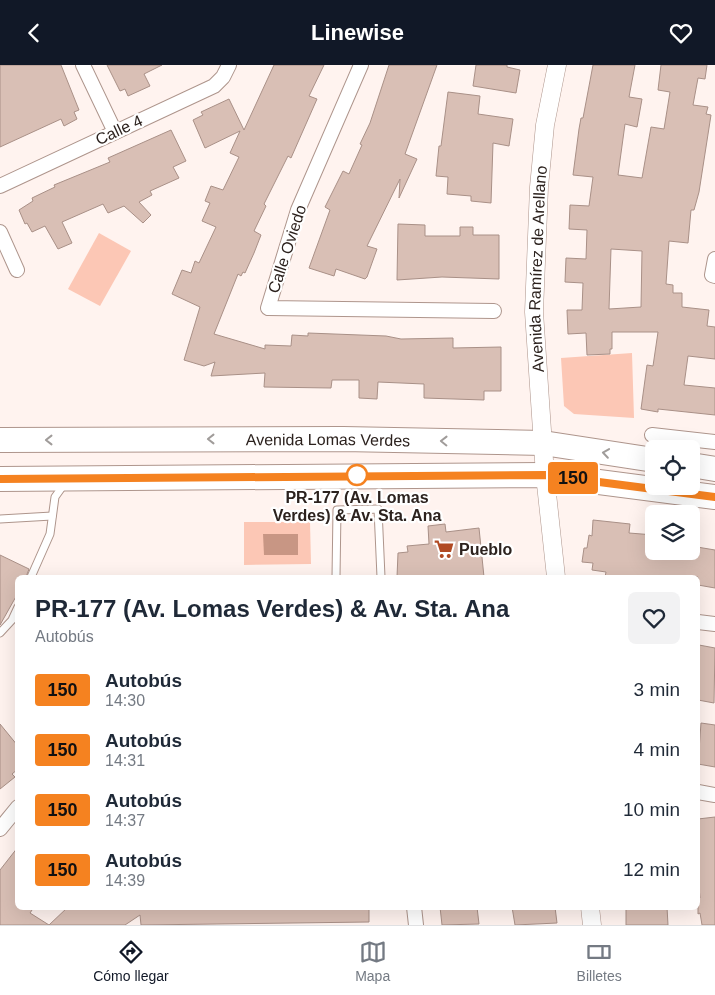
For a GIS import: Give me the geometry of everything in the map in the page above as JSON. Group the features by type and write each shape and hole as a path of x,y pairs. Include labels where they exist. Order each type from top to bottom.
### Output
{"highway":[{"name":"Avenida Lomas Verdes","path":"0,440 343,439 543,443 645,459"},
{"path":"700,466 715,469"},
{"name":"Avenida Lomas Verdes","path":"0,479 545,475 715,497"}],"street":[{"path":"83,65 115,132"},
{"name":"Calle 4","path":"0,186 214,85 223,77 230,65"},
{"name":"Calle Oviedo","path":"361,65 298,211 268,308 494,311"},
{"name":"Avenida Ramírez de Arellano","path":"556,65 545,125 539,187 534,312 545,475 556,575"},
{"path":"0,232 17,270"},
{"path":"715,259 712,275 715,276"},
{"path":"652,435 715,442"},
{"path":"700,622 715,624"},
{"path":"700,793 715,795"},
{"path":"0,829 15,811"},
{"path":"414,910 416,925"},
{"path":"590,910 592,925"}],"lane":[{"path":"32,575 50,534 55,497 67,478"},
{"path":"336,575 337,510 378,509 381,575"},
{"path":"0,519 52,516"},
{"path":"0,633 12,620 15,614"}],"shaded area":[{"path":"99,233 131,251 100,306 68,289"},
{"path":"632,353 634,418 574,414 564,406 561,358"},
{"path":"244,522 310,522 311,564 244,565"},
{"path":"263,534 298,534 298,555 264,555"}],"building":[{"path":"0,65 61,65 79,110 74,112 77,119 64,126 61,119 0,147"},
{"path":"107,65 162,65 144,74 150,86 128,96 125,89 120,91"},
{"path":"274,65 324,65 309,96 317,99 291,158 288,156 264,204 266,206 254,231 261,235 245,273 243,272 241,276 238,274 214,334 265,349 265,345 291,346 292,335 308,336 308,333 386,336 401,339 453,338 453,348 501,347 501,391 484,391 484,400 424,398 424,384 378,382 377,399 359,398 359,380 332,380 331,388 264,387 265,373 211,376 215,362 204,366 184,360 200,307 172,294 182,270 191,273 195,261 199,263 216,227 202,221 210,203 205,201 211,186 223,190 239,157 230,153 240,131 205,148 193,120 203,115 201,112 229,99 244,130"},
{"path":"389,65 437,65 405,154 417,159 399,198 400,179 367,246 377,249 367,277 365,279 336,269 334,276 309,268 330,210 325,207 343,171 349,174 362,145 360,144 370,123"},
{"path":"476,65 507,65 507,67 520,70 516,93 473,86"},
{"path":"593,65 635,65 629,97 642,99 637,127 625,124 618,175 642,178 651,127 664,129 670,92 658,90 661,65 707,65 705,79 698,78 693,105 708,107 706,114 711,115 699,192 694,210 691,210 688,243 669,241 666,284 673,285 673,293 682,293 682,307 709,310 707,326 715,327 715,359 688,356 684,385 715,388 715,415 658,409 658,412 641,409 647,365 653,366 658,332 612,332 612,349 610,349 610,354 587,355 586,333 568,334 567,310 582,310 583,283 565,282 566,258 586,259 587,230 569,229 570,205 589,206 593,177 573,175 579,129 581,118 583,118","holes":["611,249 642,251 641,307 609,309"]},
{"path":"448,92 480,96 478,114 513,119 509,146 493,143 491,203 471,201 471,196 447,194 448,177 436,176"},
{"path":"171,130 186,161 173,167 179,178 150,191 152,195 139,202 151,215 143,223 124,206 108,213 103,204 62,222 72,243 58,249 45,226 32,232 27,223 25,224 19,210 33,201 32,198 55,187 54,185 110,162 108,158"},
{"path":"398,224 425,225 425,236 460,236 460,227 473,227 473,235 499,235 499,279 442,277 397,280"},
{"path":"593,520 630,524 629,533 645,534 645,560 700,560 700,548 715,550 715,588 700,585 700,575 605,575 606,572 592,570 593,563 582,562 584,548 587,548 589,535 592,536"},
{"name":"Pueblo","path":"445,524 446,532 479,528 484,575 397,575 398,553 408,552 407,546 429,544 428,526"},
{"path":"0,555 29,569 27,575 15,575 15,598 0,625"},
{"path":"700,645 715,648 714,703 700,700"},
{"path":"701,723 715,725 715,767 700,764"},
{"path":"0,724 15,742 15,772 12,774 15,777 0,789"},
{"path":"715,817 715,925 702,925 700,913 698,914 698,910 700,910 700,819"},
{"path":"15,851 15,910 32,910 30,913 49,925 0,925 0,870"},
{"path":"65,910 369,910 369,922 141,925 140,915 125,925 49,925"},
{"path":"440,910 477,910 479,924 442,925"},
{"path":"512,910 555,910 557,923 515,925"},
{"path":"626,910 667,910 668,925 626,925"}],"bus line":[{"name":"150","path":"0,479 545,475 715,497"}],"place":[{"name":"PR-177 (Av. Lomas Verdes) & Av. Sta. Ana","path":"357,475"},
{"name":"Pueblo","path":"444,549"}]}
